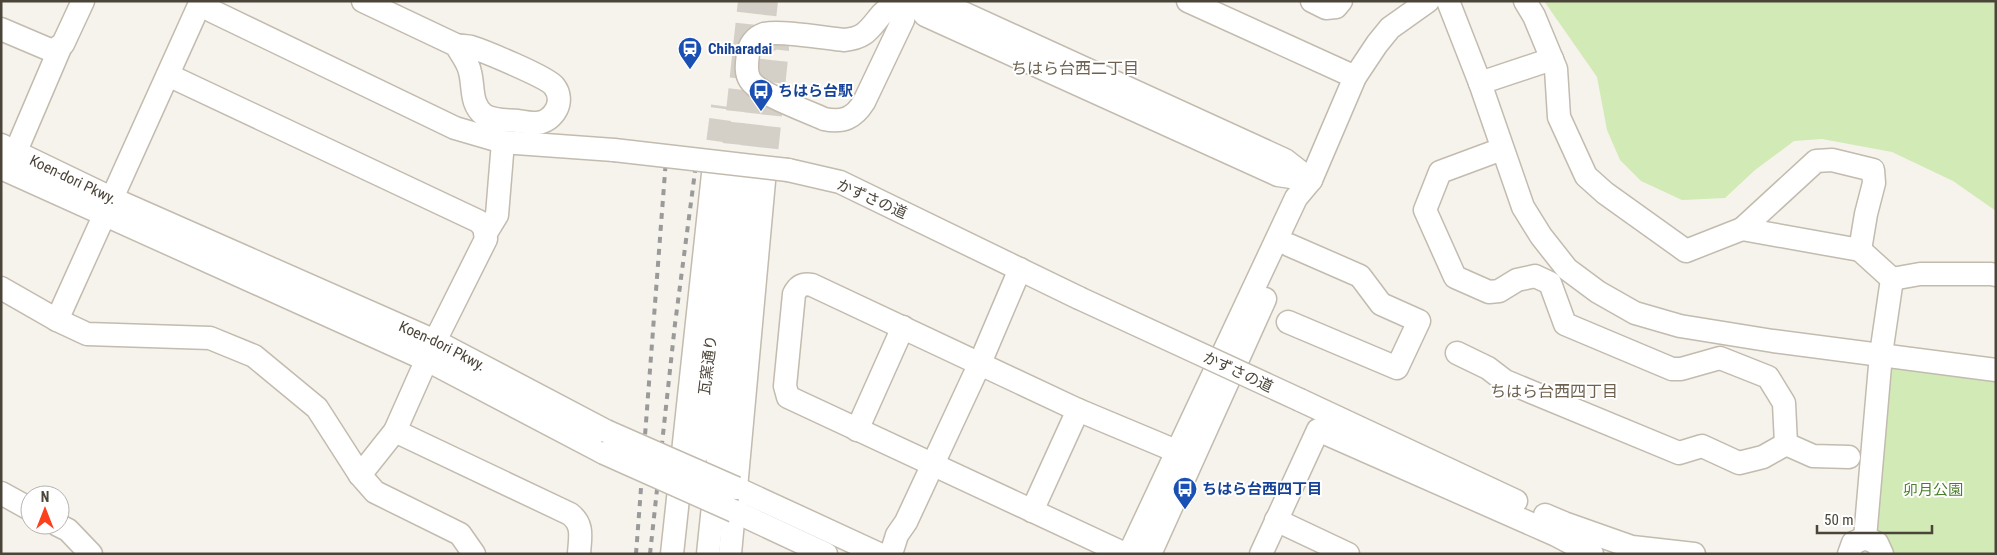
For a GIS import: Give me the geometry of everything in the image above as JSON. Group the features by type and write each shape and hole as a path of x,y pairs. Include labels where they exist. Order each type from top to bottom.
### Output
{"street":[{"path":"6,155 83,1"},
{"path":"362,1 456,45 471,47 543,78 554,86 558,95 559,104 554,114 546,120 536,123 493,119 484,115 474,99 468,64 456,45"},
{"path":"898,1 884,12 871,30 852,40 775,33 762,34 754,40 748,50 747,72 750,80 762,91 824,119 835,121 851,117 864,102 903,20 908,1"},
{"path":"916,1 925,15 1278,175 1311,180"},
{"path":"937,1 1285,160 1311,180"},
{"path":"1188,1 1223,8 1355,77"},
{"path":"1312,1 1326,8 1336,7 1341,1"},
{"path":"1176,451 1078,410 812,284 805,283 797,287 794,294 785,393 788,398 932,466 1127,554 1176,451 1296,198 1311,180 1355,77 1390,28 1428,1"},
{"path":"1448,1 1480,83 1523,207 1541,236 1567,269 1598,292 1635,313 1680,326 1773,341 1996,370"},
{"path":"1525,1 1534,16 1556,69 1559,117 1586,176 1605,193 1686,251 1742,229 1816,161 1832,160 1873,170 1874,183 1860,250"},
{"path":"57,320 168,75 207,6"},
{"name":"かずさの道","path":"207,6 455,128 503,142 614,150 788,170 840,182 1078,298 1564,523 1632,546 1694,554"},
{"path":"1,29 48,50 60,48"},
{"path":"1480,83 1552,59"},
{"path":"168,75 478,221 484,227 486,239 431,350 395,430 360,475"},
{"path":"486,233 497,215 503,142"},
{"path":"1502,149 1440,172 1425,210 1455,277 1489,292 1499,291 1517,280 1535,276 1550,283 1565,324 1672,369 1681,370 1720,358 1768,377 1784,403 1786,444"},
{"name":"Koen-dori Pkwy.","path":"6,155 108,206 606,430 680,475 734,511 826,554"},
{"path":"672,554 680,475 739,178"},
{"path":"730,554 736,488 739,178"},
{"name":"瓦窯通り","path":"688,554 739,178"},
{"name":"瓦窯通り","path":"708,554 739,178"},
{"path":"1150,554 1309,200 1311,180"},
{"path":"1742,229 1860,250 1892,279"},
{"path":"1288,322 1397,368 1419,321 1381,304 1360,276 1289,245"},
{"path":"891,554 897,535 906,522 980,363 1020,269"},
{"path":"1892,279 1920,274 1996,275"},
{"path":"1864,538 1881,354 1892,279"},
{"path":"1,288 57,320 87,334 210,338 254,356 317,408 360,475 376,492 460,534 474,554"},
{"path":"857,430 903,327"},
{"path":"1768,377 1773,341"},
{"name":"Koen-dori Pkwy.","path":"431,350 604,453 680,475 736,488 879,554"},
{"path":"1457,354 1488,368 1505,381 1679,453 1702,446 1739,463 1763,457 1786,444"},
{"path":"1032,511 1078,410"},
{"path":"395,430 570,514 580,524 579,554"},
{"path":"1261,554 1318,430 1552,545 1592,554"},
{"path":"1786,444 1813,456 1849,457"},
{"path":"1,492 20,503"},
{"path":"1276,520 1348,554"},
{"path":"70,532 91,554"},
{"path":"1849,554 1853,544 1864,538 1877,543 1882,554"}],"green space":[{"path":"1544,1 1996,1 1996,211 1953,181 1892,152 1822,139 1794,141 1755,170 1725,198 1682,200 1641,181 1620,160 1607,130 1597,77"},
{"name":"卯月公園","path":"1881,354 1996,370 1996,554 1896,554 1866,521"}],"tunnel":[{"path":"730,177 749,1"},
{"path":"747,179 767,1"},
{"path":"764,181 778,49 765,22"},
{"path":"713,174 722,106"}],"railway":[{"path":"636,554 666,159"},
{"path":"650,554 675,324 696,164"}],"place":[{"name":"Chiharadai","path":"690,70"},
{"name":"ちはら台駅","path":"761,112"},
{"name":"ちはら台西四丁目","path":"1185,510"}],"district":[{"name":"ちはら台西二丁目","path":"1075,68"},
{"name":"ちはら台西四丁目","path":"1554,391"}]}
